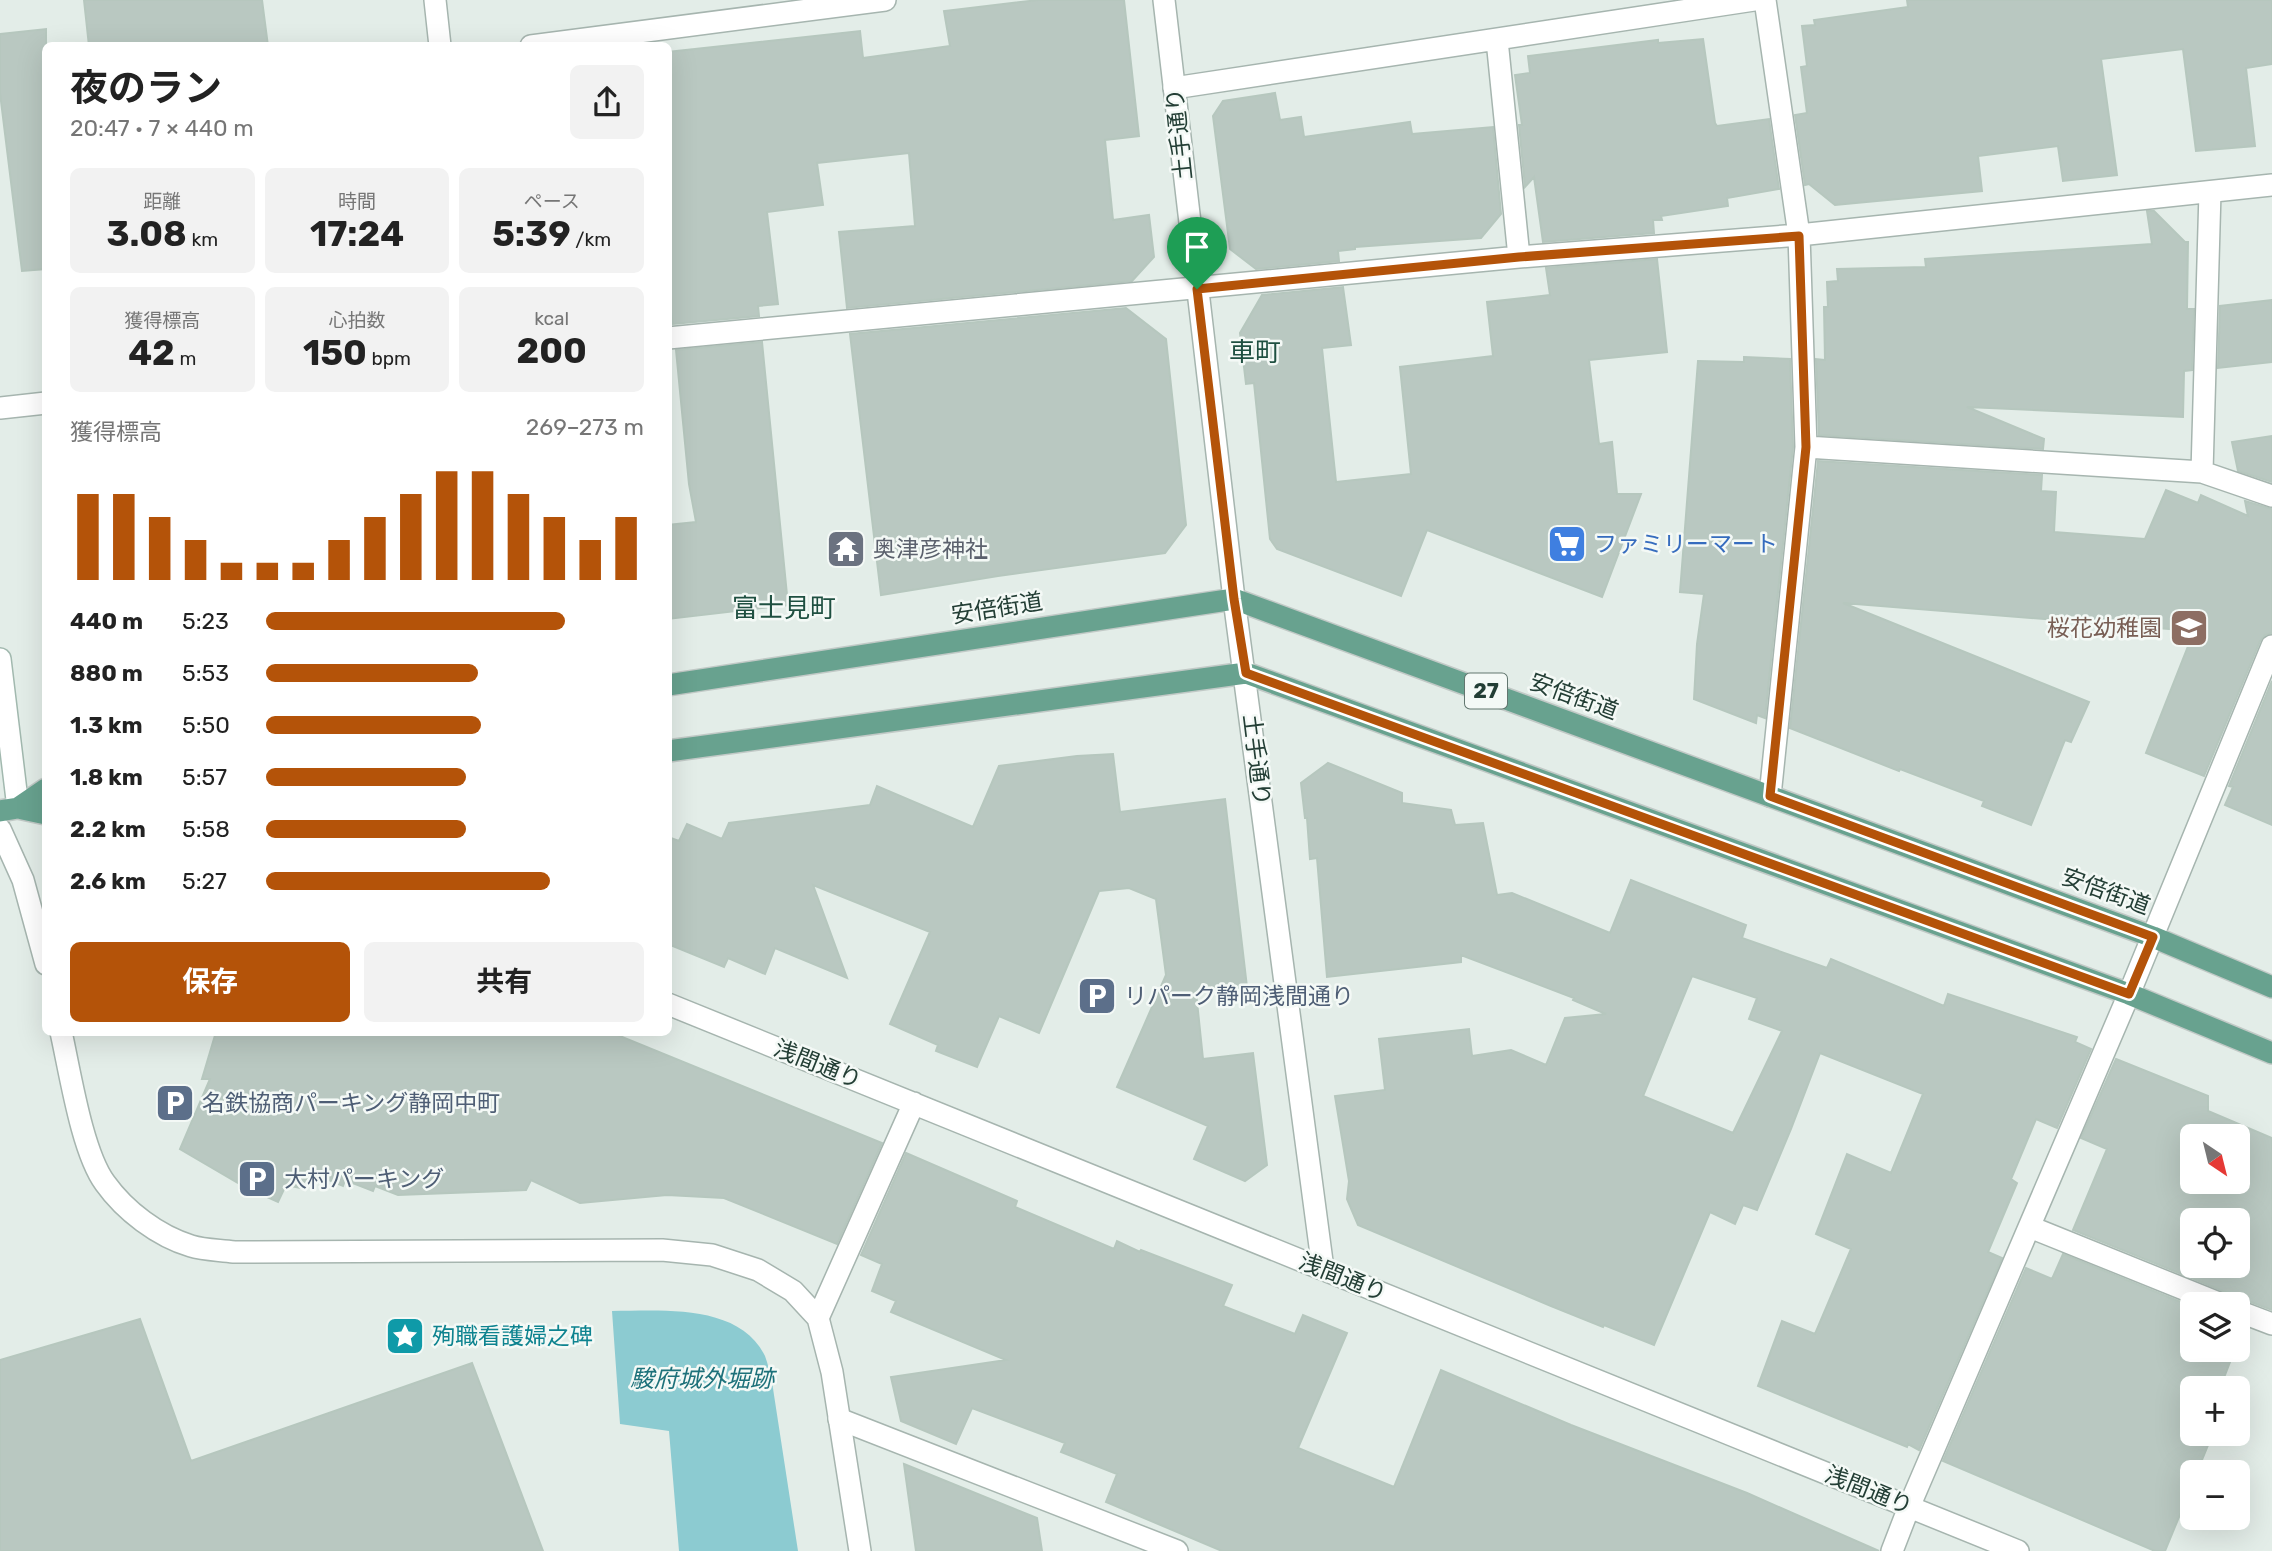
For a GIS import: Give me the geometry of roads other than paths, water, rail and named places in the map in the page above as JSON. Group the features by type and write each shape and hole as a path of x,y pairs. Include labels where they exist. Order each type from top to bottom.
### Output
{"main road":[{"name":"安倍街道","path":"672,684 1234,599 2153,937 2272,987"},
{"path":"672,750 1246,673 2129,994 2272,1053"},
{"path":"9,810 42,791"},
{"path":"9,810 42,814"}],"street":[{"path":"435,0 440,42"},
{"path":"562,42 885,0"},
{"name":"土手通り","path":"1164,0 1234,599 1246,673 1323,1269"},
{"path":"1174,88 1754,0"},
{"path":"1765,0 1799,236 1806,447 1770,796"},
{"path":"1497,40 1519,257"},
{"path":"672,338 1519,257 1799,236 2272,185"},
{"path":"2202,472 2210,192"},
{"path":"0,408 42,403"},
{"path":"1806,447 2202,472 2272,496"},
{"path":"1892,1551 2153,937 2272,646"},
{"path":"0,659 9,810"},
{"path":"0,829 23,880 42,949"},
{"name":"浅間通り","path":"672,1006 2018,1551"},
{"path":"62,1036 87,1144 103,1182 154,1230 192,1246 234,1252 662,1251 712,1255 758,1270 793,1291 818,1318 832,1372 860,1551"},
{"path":"818,1318 914,1103"},
{"path":"2030,1227 2191,1292"},
{"path":"2250,1316 2272,1324"},
{"path":"839,1419 1177,1551"}],"water":[{"name":"駿府城外堀跡","path":"612,1311 675,1311 718,1318 753,1339 765,1356 772,1382 798,1551 679,1551 669,1431 620,1424"}],"place":[{"name":"ファミリーマート","path":"1567,544"},
{"name":"奥津彦神社","path":"846,549"},
{"name":"桜花幼稚園","path":"2189,628"},
{"name":"リパーク静岡浅間通り","path":"1097,996"},
{"name":"名鉄協商パーキング静岡中町","path":"175,1103"},
{"name":"大村パーキング","path":"257,1179"},
{"name":"殉職看護婦之碑","path":"405,1336"}],"district":[{"name":"車町","path":"1255,352"},
{"name":"富士見町","path":"784,608"}]}
